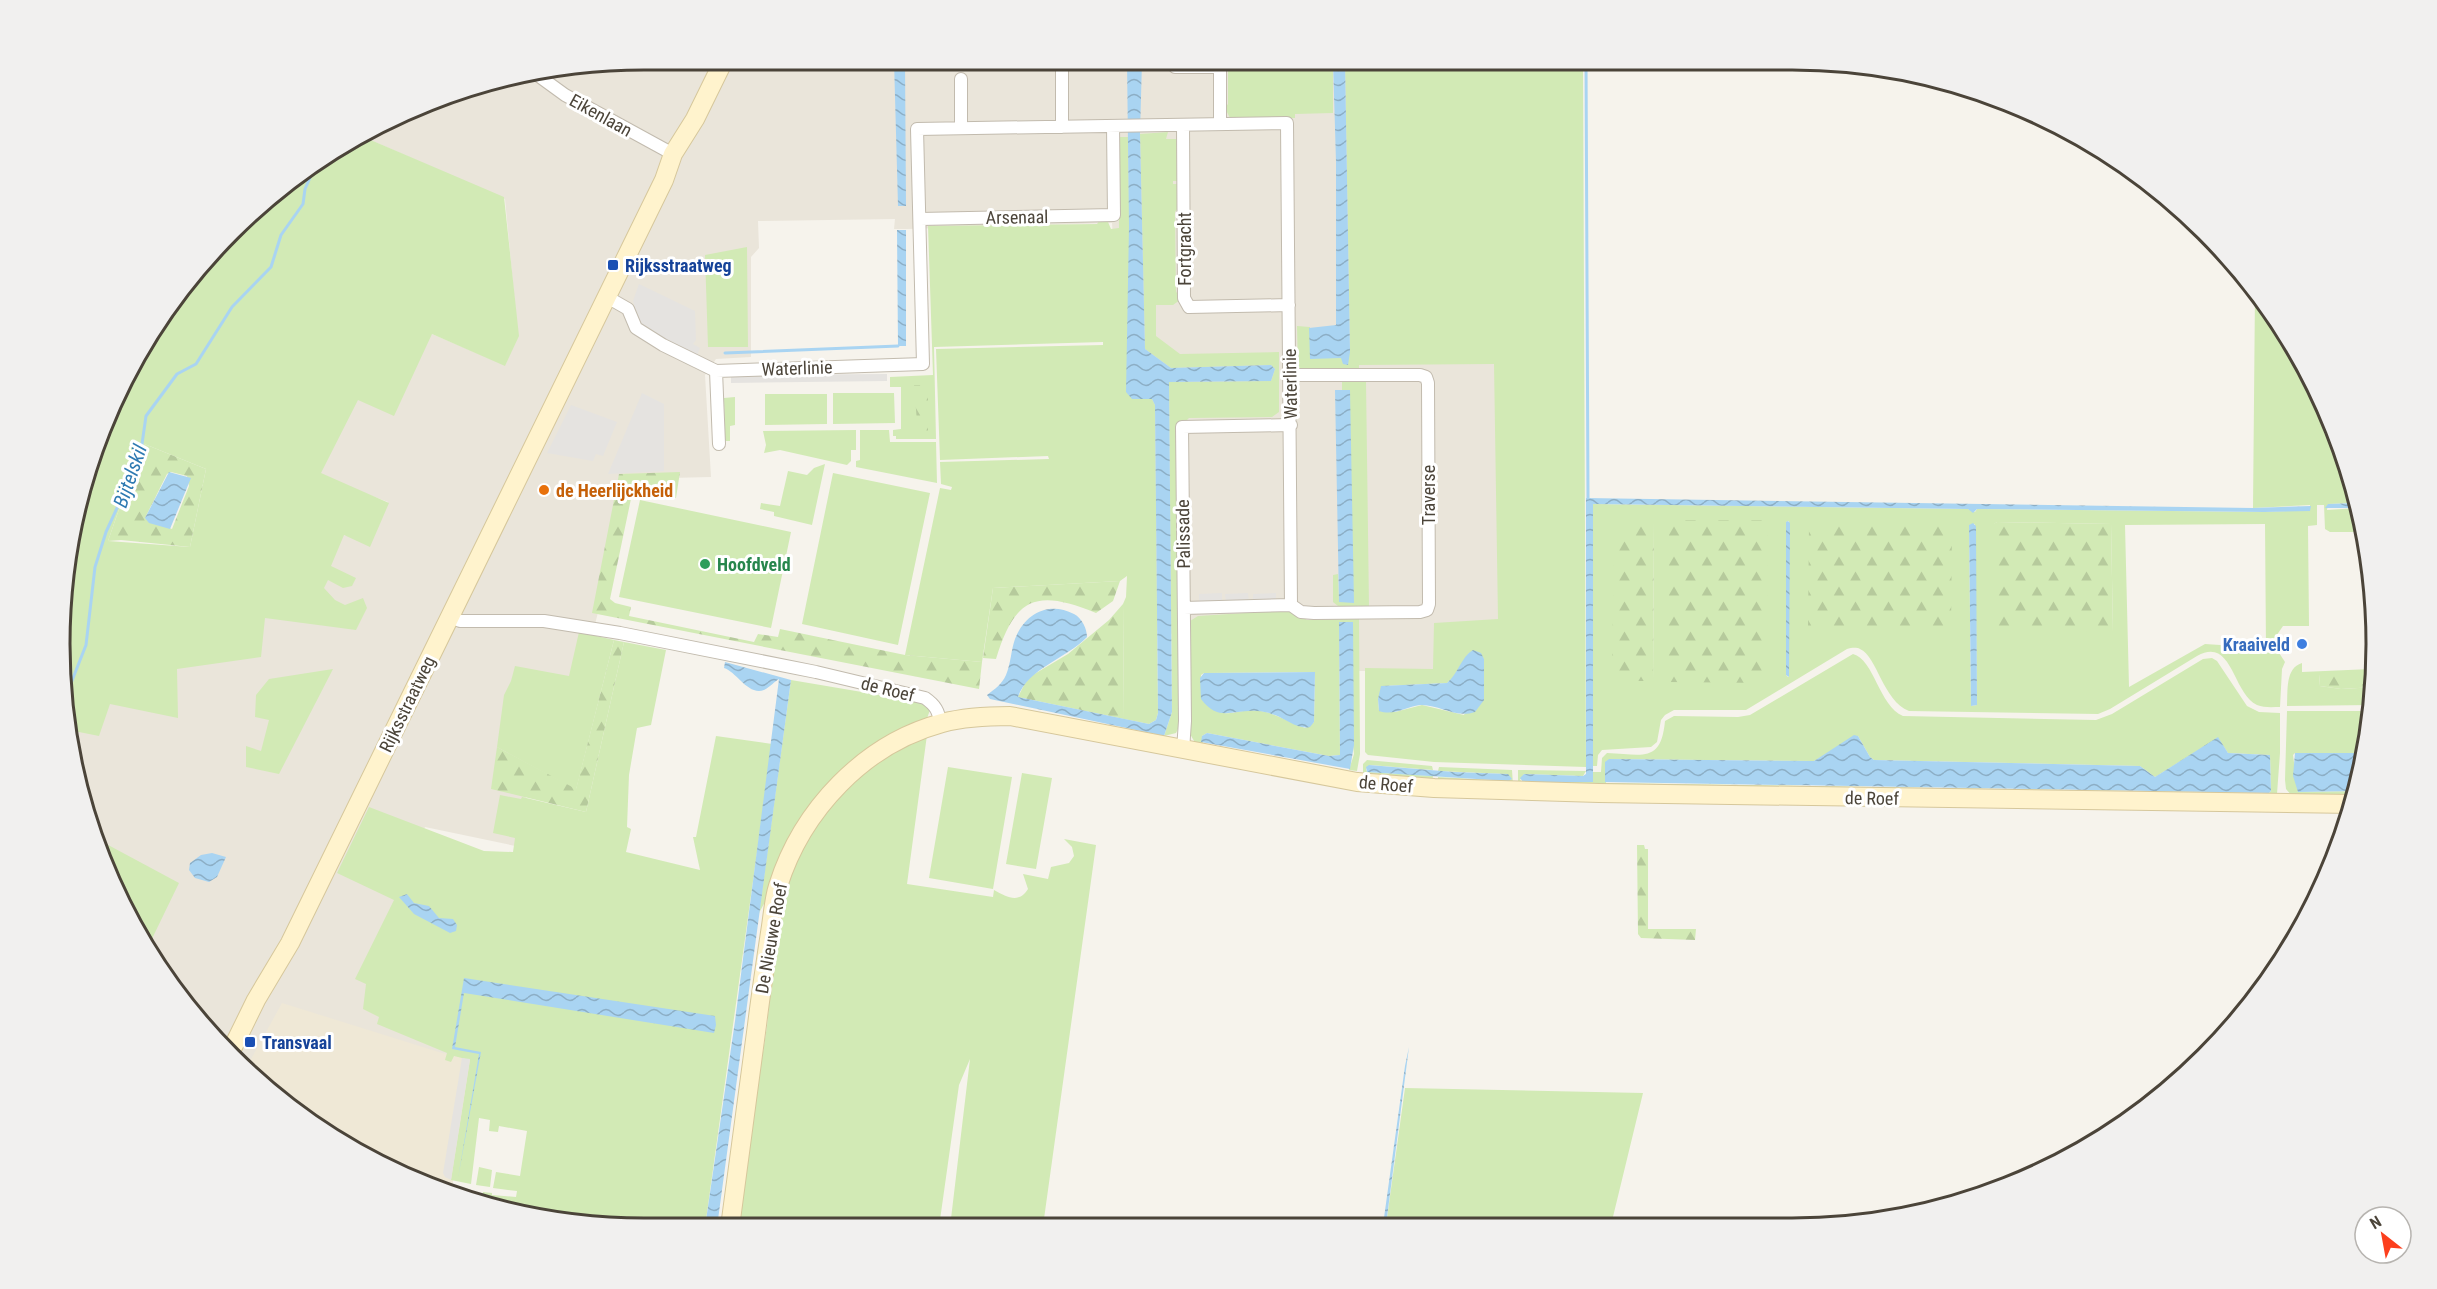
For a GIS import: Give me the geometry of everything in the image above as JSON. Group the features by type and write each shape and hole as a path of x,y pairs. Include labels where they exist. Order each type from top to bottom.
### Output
{"street":[{"name":"Rijksstraatweg","path":"234,1045 256,1000 290,943 664,180 673,154 695,119 719,70"},
{"path":"1062,70 1062,127"},
{"path":"1220,70 1220,124"},
{"path":"961,79 961,128"},
{"name":"Eikenlaan","path":"544,80 564,95 673,154"},
{"name":"Waterlinie","path":"607,297 628,309 636,328 663,345 716,370 923,364 917,129 1287,123 1291,375 1291,605"},
{"name":"Fortgracht","path":"1183,125 1184,298 1189,307 1289,305"},
{"name":"Arsenaal","path":"920,219 1114,215 1118,126"},
{"path":"716,370 719,444"},
{"name":"Traverse","path":"1291,375 1420,375 1426,377 1428,382 1429,604 1427,610 1420,612 1314,613 1301,612 1291,605"},
{"name":"Palissade","path":"1183,750 1185,721 1182,427 1291,425"},
{"path":"1184,608 1291,605"},
{"name":"de Roef","path":"450,617 460,621 544,621 620,633 816,672 925,698 934,704 940,713 940,723 969,717 1010,716 1357,782 1434,788 1611,794 2344,804"},
{"name":"De Nieuwe Roef","path":"731,1218 769,939 778,888 792,849 814,811 841,782 869,759 905,738 940,723"}],"shaded area":[{"path":"644,70 1344,70 1517,353 1520,629 1437,671 1358,671 1138,627 1112,223 894,229 895,219 758,221 759,248 751,257 751,357 716,359 705,375 711,477 628,479 601,601 579,686 526,787 525,848 425,827 369,981 459,1048 392,1159 357,1142 295,1100 239,1050 189,994 147,932 114,864 90,793 77,730 99,729 107,702 171,663 263,615 334,604 320,589 340,534 369,542 388,502 317,475 357,397 432,334 505,365 518,337 505,199 371,140 425,114 496,90 570,75 607,72"},
{"path":"639,284 695,311 696,340 693,344 700,348 697,355 641,327 633,301"},
{"path":"887,374 887,381 731,383 731,375"},
{"path":"642,393 664,404 664,471 608,474"},
{"path":"571,405 617,422 603,456 596,454 593,461 547,453"},
{"path":"1222,593 1222,603 1199,603 1199,594"},
{"path":"1248,593 1249,602 1226,603 1225,594"},
{"path":"1276,593 1276,602 1253,602 1253,594"},
{"path":"282,1003 442,1053 474,1058 452,1185 425,1175 357,1142 295,1100 250,1061"},
{"path":"462,1058 470,1059 451,1180 443,1173"}],"green space":[{"path":"1228,70 1333,70 1333,113 1295,114 1295,118 1230,118 1225,108 1228,104"},
{"path":"1345,70 1583,70 1586,767 1434,762 1368,755 1365,752 1365,668 1433,669 1434,623 1498,619 1494,364 1359,365 1359,371 1298,369 1297,326 1310,327 1310,359 1350,352","holes":["1469,653 1484,659 1483,669 1464,715 1422,705 1395,712 1379,711 1378,699 1383,686 1447,683 1453,678"]},
{"path":"1168,132 1166,139 1178,139 1178,181 1173,181 1173,184 1178,184 1178,208 1175,212 1176,291 1180,300 1173,305 1156,305 1156,336 1180,354 1279,352 1279,412 1272,417 1189,418 1185,422 1177,422 1180,725 1176,733 1164,736 1172,712 1169,382 1271,381 1275,369 1271,365 1171,368 1145,349 1140,134"},
{"path":"1118,137 1128,137 1132,399 1152,399 1155,405 1158,713 1156,720 1149,724 1124,719 1123,604 1126,597 1127,576 1120,581 993,588 982,662 905,655 940,488 951,490 952,487 941,484 940,462 1049,459 1048,456 940,460 936,349 1103,345 1103,342 934,347 936,439 896,439 896,436 893,436 893,430 901,429 901,387 890,387 890,377 933,375 928,226 1097,224 1100,220 1108,222 1111,229 1119,228"},
{"path":"371,140 504,197 519,336 505,366 432,334 394,416 358,400 321,473 389,503 370,547 344,535 331,566 356,578 352,586 343,588 328,580 324,588 335,600 345,605 363,598 367,608 356,630 265,618 261,657 177,669 178,718 110,704 99,736 77,732 75,719 70,644 75,570 82,533 90,496 114,425 147,358 189,295 213,266 266,213 326,167","holes":["142,443 206,469 190,547 108,541"]},
{"path":"747,247 748,347 708,347 705,255"},
{"path":"2255,305 2290,358 2323,425 2336,460 2349,503 2328,504 2327,510 2350,509 2355,532 2330,532 2325,529 2324,505 2317,505 2317,525 2308,526 2309,626 2283,626 2272,642 2285,662 2282,669 2280,707 2260,706 2249,699 2225,660 2218,654 2209,652 2197,656 2098,714 1909,711 1893,698 1866,653 1854,648 1847,649 1746,710 1674,710 1661,720 1657,742 1651,747 1602,750 1598,755 1597,766 1593,766 1593,504 1968,509 1975,512 1977,509 2264,512 2310,510 2310,505 2253,508","holes":["1789,521 1789,677 1788,677 1786,675 1786,522","1614,522 1654,522 1653,681","1997,522 2111,524 2113,632 1994,524","1975,524 1977,705 1971,706 1969,525","2265,524 2266,648 2205,644 2129,687 2125,525"]},
{"path":"1366,381 1369,606 1338,606 1333,602 1333,575 1338,574 1339,602 1349,390 1342,390 1342,382"},
{"path":"914,385 928,385 928,433 918,434"},
{"path":"833,393 894,393 895,423 833,424"},
{"path":"765,394 827,394 827,424 765,425"},
{"path":"735,397 735,425 730,426 730,441 725,441 724,398"},
{"path":"856,430 856,450 851,450 851,461 847,465 780,450 764,453 766,445 763,431"},
{"path":"860,430 889,430 890,442 936,442 937,483 856,467 856,461 860,460"},
{"path":"142,443 206,469 190,547 121,540 108,541","holes":["171,472 187,476 189,486 172,529 145,518 167,474"]},
{"path":"825,464 812,525 774,516 774,512 760,509 761,503 780,506 788,471 807,475 814,468"},
{"path":"680,472 676,498 634,491 632,494 610,599 615,603 631,607 629,616 754,642 758,634 778,637 780,629 905,655 982,662 979,689 592,613 619,474"},
{"path":"833,473 930,493 898,645 802,624"},
{"name":"Hoofdveld","path":"640,500 791,532 771,628 619,597"},
{"path":"1669,520 1768,520 1767,683 1668,682"},
{"path":"1614,521 1654,522 1653,681 1612,681"},
{"path":"1997,522 2111,524 2113,632 1994,628 1993,524"},
{"path":"1809,524 1952,524 1951,631 1808,631"},
{"path":"1120,581 1113,601 1096,613 1058,601 1043,600 1031,603 1020,610 1011,622 996,659 983,658 993,588"},
{"path":"1123,604 1124,719 1018,697 1031,676 1068,654 1109,620"},
{"path":"1290,610 1307,620 1359,619 1360,754 1357,771 1349,770 1354,754 1339,623 1340,755 1329,756 1207,733 1202,736 1203,743 1197,746 1190,734 1190,621 1198,616","holes":["1315,672 1314,722 1305,728 1261,711 1220,712 1203,701 1201,675 1204,673"]},
{"path":"579,632 614,640 576,790 497,747 504,695 515,666 569,676"},
{"path":"614,640 624,642 586,812 491,789 497,747 576,789"},
{"path":"624,642 666,650 651,725 637,728 629,775 627,827 631,829 626,852 700,870 693,837 696,837 716,736 772,744 706,1218 607,1217 570,1214 483,1195 483,1192 516,1197 517,1191 493,1188 496,1172 520,1176 527,1131 499,1126 498,1132 489,1131 490,1120 479,1118 471,1184 451,1180 470,1060 454,1056 451,1062 445,1060 447,1053 377,1024 379,1017 363,1009 366,984 355,979 394,900 337,873 369,807 484,851 513,852 515,838 493,833 500,795 521,799 522,797 586,812"},
{"path":"1853,654 1866,664 1888,703 1903,716 2096,720 2112,714 2203,659 2212,658 2217,661 2247,706 2259,712 2280,713 2277,794 1518,787 1518,770 1586,771 1583,776 1524,774 1520,780 1523,782 1592,782 1593,772 1601,772 1602,758 1607,753 1640,755 1654,750 1663,735 1665,721 1674,716 1738,717 1750,715","holes":["1858,736 1874,760 2140,766 2155,777 2218,738 2228,753 2270,755 2271,791 2269,793 1606,783 1609,759 1814,761"]},
{"path":"2302,663 2302,672 2365,669 2365,674 2319,675 2320,686 2341,689 2365,688 2363,705 2287,706 2290,675"},
{"path":"333,669 279,774 246,767 246,746 261,751 269,720 255,717 256,695 269,679"},
{"path":"2365,673 2365,688 2341,689 2320,686 2319,674"},
{"path":"791,680 927,703 930,710 925,724 857,761 772,889 759,913"},
{"path":"2287,711 2363,711 2356,753 2295,753 2293,755 2298,792 2347,791 2346,797 2292,796 2286,789"},
{"path":"927,735 907,884 993,897 994,890 1008,897 1017,898 1028,889 1023,874 1048,879 1051,867 1069,863 1074,856 1072,847 1064,839 1096,845 1044,1218 951,1218 970,1059 959,1085 940,1218 737,1218 767,1026 778,909 785,878 813,824 866,767"},
{"path":"1367,760 1432,766 1433,770 1370,765 1366,769 1367,772 1433,776 1432,783 1363,775 1363,764"},
{"path":"948,767 1012,777 993,889 929,878"},
{"path":"1439,767 1512,770 1513,785 1438,783 1438,777 1508,781 1506,774 1438,771"},
{"path":"1022,773 1052,778 1036,869 1006,864"},
{"path":"107,844 179,883 152,939 130,898"},
{"path":"1637,845 1644,845 1645,849 1648,849 1648,929 1696,929 1695,940 1641,938 1638,934"},
{"path":"1405,1088 1643,1093 1613,1218 1387,1218"},
{"path":"479,1167 492,1170 490,1187 476,1185"}],"water":[{"path":"894,70 905,70 906,206 898,206"},
{"path":"1127,70 1142,70 1140,134 1145,349 1171,368 1271,365 1275,369 1271,381 1169,382 1172,712 1164,736 990,699 987,695 1004,678 1015,639 1025,622 1031,616 1047,609 1065,610 1077,616 1084,624 1087,637 1030,678 1018,697 1149,724 1156,720 1158,713 1155,405 1152,399 1132,399 1126,392 1129,227"},
{"path":"1333,70 1345,70 1350,352 1348,365 1343,364 1341,358 1310,359 1309,328 1336,325"},
{"path":"897,230 906,230 906,346 898,346"},
{"path":"1335,390 1350,390 1354,603 1339,602"},
{"path":"169,472 191,478 170,529 149,523 145,518"},
{"path":"1586,498 2253,508 2311,506 2310,511 2264,512 1977,509 1973,513 1968,509 1593,504 1593,782 1523,782 1520,778 1524,774 1583,776 1586,774"},
{"path":"2349,503 2350,508 2325,508 2328,504"},
{"path":"1786,522 1790,523 1789,677 1786,675"},
{"path":"1973,523 1976,526 1977,705 1971,706 1969,525"},
{"path":"1339,622 1353,622 1354,745 1350,769 1201,742 1202,736 1207,733 1329,756 1340,755"},
{"path":"1473,650 1481,653 1484,659 1484,700 1475,712 1454,713 1427,705 1395,712 1379,711 1378,699 1381,686 1447,683 1465,657"},
{"path":"725,662 791,680 718,1218 706,1218 735,1021 779,679 764,690 753,690 724,668"},
{"path":"1315,672 1314,722 1306,728 1262,711 1220,713 1214,711 1201,699 1200,678 1204,673"},
{"path":"1854,735 1858,736 1874,760 2140,766 2155,777 2218,737 2228,753 2270,755 2271,791 2269,793 1605,782 1605,762 1609,759 1814,761"},
{"path":"2295,753 2356,753 2347,791 2298,792 2293,776"},
{"path":"1369,765 1508,774 1512,779 1508,781 1367,772 1366,767"},
{"path":"212,853 226,857 217,877 209,882 195,878 189,870 190,863 201,855"},
{"path":"407,894 414,903 429,906 439,918 453,919 457,925 456,931 450,933 414,914 399,897"},
{"path":"464,978 715,1016 716,1025 714,1033 464,993 455,1047 481,1052 458,1178 479,1054 452,1049"},
{"path":"1409,1047 1387,1218 1384,1218"}],"waterway":[{"path":"1586,70 1588,498"},
{"name":"Bijtelskil","path":"72,681 86,645 95,567 106,532 140,458 146,416 177,374 196,364 232,307 271,267 281,235 303,204 305,189 310,179"},
{"path":"725,353 898,346"}],"place":[{"name":"Rijksstraatweg","path":"613,265"},
{"name":"de Heerlijckheid","path":"544,490"},
{"name":"Hoofdveld","path":"705,564"},
{"name":"Kraaiveld","path":"2302,644"},
{"name":"Transvaal","path":"250,1042"}]}
